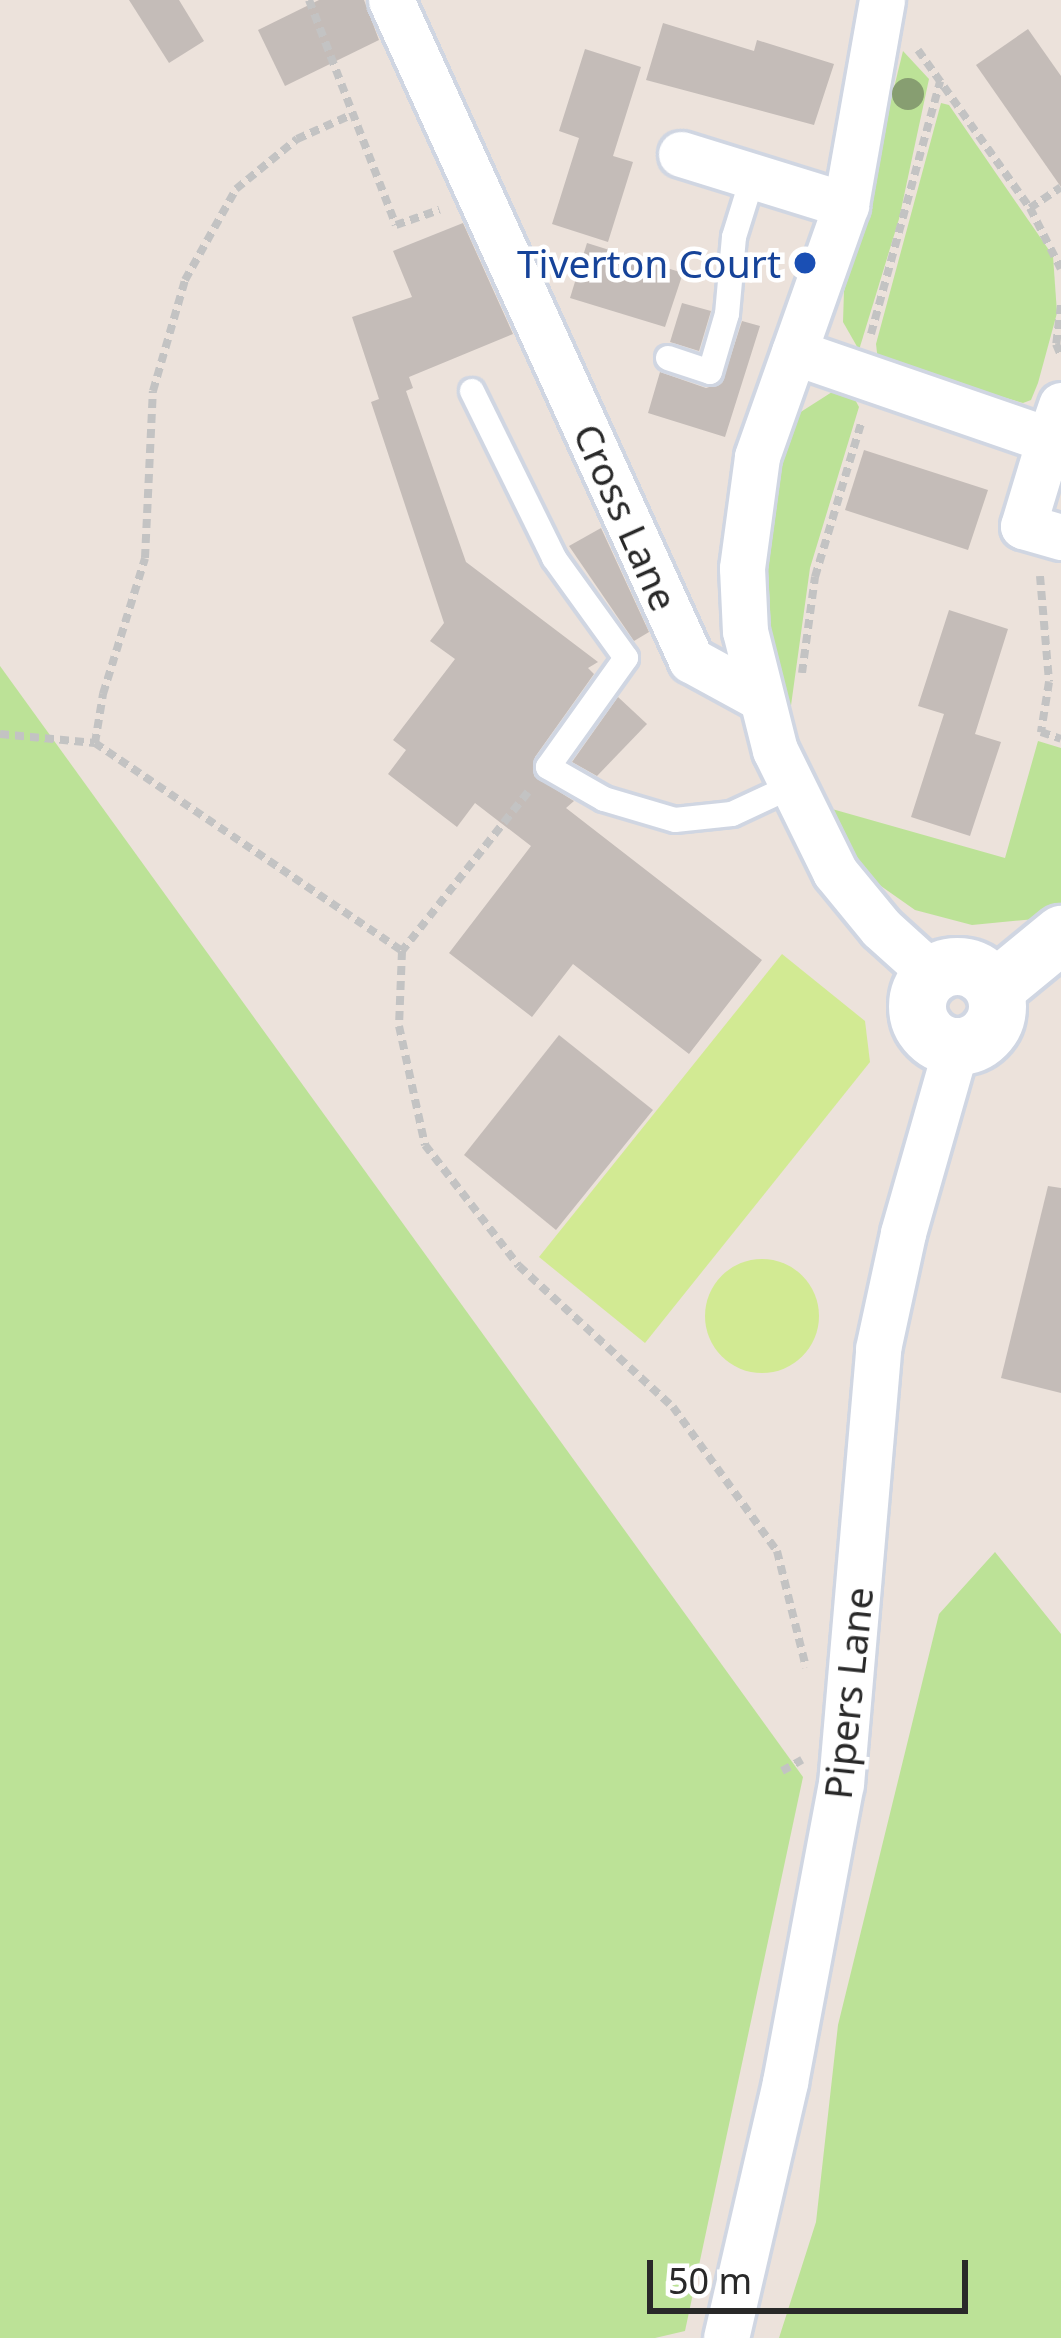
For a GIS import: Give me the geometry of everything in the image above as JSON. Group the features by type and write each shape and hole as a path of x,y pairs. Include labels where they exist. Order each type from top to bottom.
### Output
{"street":[{"name":"Cross Lane","path":"391,0 692,660 758,696"},
{"path":"880,17 846,205 757,457 748,505 745,631 758,696 792,787 835,872 881,928 933,975"},
{"path":"681,154 846,205"},
{"path":"794,352 1055,423 1042,531"},
{"path":"994,989 1061,934"},
{"path":"967,967 994,989 997,1016 982,1039 956,1047 933,1039 919,1019 919,995 933,975 967,967"},
{"name":"Pipers Lane","path":"725,2338 785,2082 841,1784 878,1349 903,1233 956,1047"}],"lane":[{"path":"668,358 710,372 727,314 734,237 753,176"},
{"path":"472,391 554,558 626,658 548,767 604,800 675,820 732,814 792,787"}],"path":[{"path":"309,0 396,225 479,195"},
{"path":"880,17 909,38 1030,208 1061,269"},
{"path":"95,742 104,694 145,558 153,392 185,280 236,189 297,140 351,115"},
{"path":"1030,208 1061,187"},
{"path":"1061,305 1056,344 1061,356"},
{"path":"1042,531 1048,682 1041,732 1061,739"},
{"path":"0,734 95,742 402,951"},
{"path":"548,767 402,951 399,1026 425,1145 519,1266 673,1407 777,1551 812,1690"},
{"path":"782,1771 804,1759 814,1740"}],"green space":[{"path":"903,51 929,79 899,219 859,350 843,322 844,291"},
{"path":"941,103 949,105 1053,256 1057,313 1038,383 1031,400 1023,403 878,361 876,344"},
{"path":"832,392 851,392 859,407 810,568 789,720 771,672 763,595 768,504 785,435 796,415"},
{"path":"0,666 803,1777 685,2331 655,2338 0,2338"},
{"path":"1038,741 1061,748 1061,903 1035,919 972,925 915,910 861,872 825,807 1005,858"},
{"path":"782,954 865,1021 870,1062 645,1343 539,1257"},
{"path":"762,1259 784,1264 802,1276 814,1294 819,1316 814,1338 802,1356 784,1368 762,1373 740,1368 722,1356 710,1338 705,1316 710,1294 722,1276 740,1264"},
{"path":"995,1552 1061,1634 1061,2338 779,2338 816,2222 838,2025 939,1614"}],"building":[{"path":"129,0 179,0 204,41 169,63"},
{"path":"319,0 364,0 379,40 285,86 258,30"},
{"path":"663,23 754,51 757,40 834,64 814,125 646,80"},
{"path":"1028,29 1061,76 1061,187 976,65"},
{"path":"585,49 641,67 613,156 633,162 608,242 552,224 579,138 559,131"},
{"path":"463,223 513,334 409,377 413,388 406,391 466,562 598,662 588,668 594,674 535,757 534,776 574,801 566,808 762,960 689,1054 573,964 532,1017 449,953 531,846 475,803 457,827 388,774 406,750 393,740 455,659 430,641 444,623 371,402 379,399 352,317 412,297 393,251"},
{"path":"587,243 683,273 665,327 570,298"},
{"path":"682,303 711,311 699,351 670,342"},
{"path":"742,321 760,326 725,437 648,413 660,372 706,388 722,383"},
{"path":"864,450 988,490 968,550 845,510"},
{"path":"601,528 649,632 634,641 569,546"},
{"path":"949,610 1008,629 975,734 1001,742 970,836 911,817 944,714 918,706"},
{"path":"618,697 647,724 597,776 572,762"},
{"path":"559,1035 653,1110 556,1230 464,1155"},
{"path":"1048,1186 1061,1188 1061,1393 1001,1378"}],"place":[{"name":"Tiverton Court","path":"805,263"}]}
